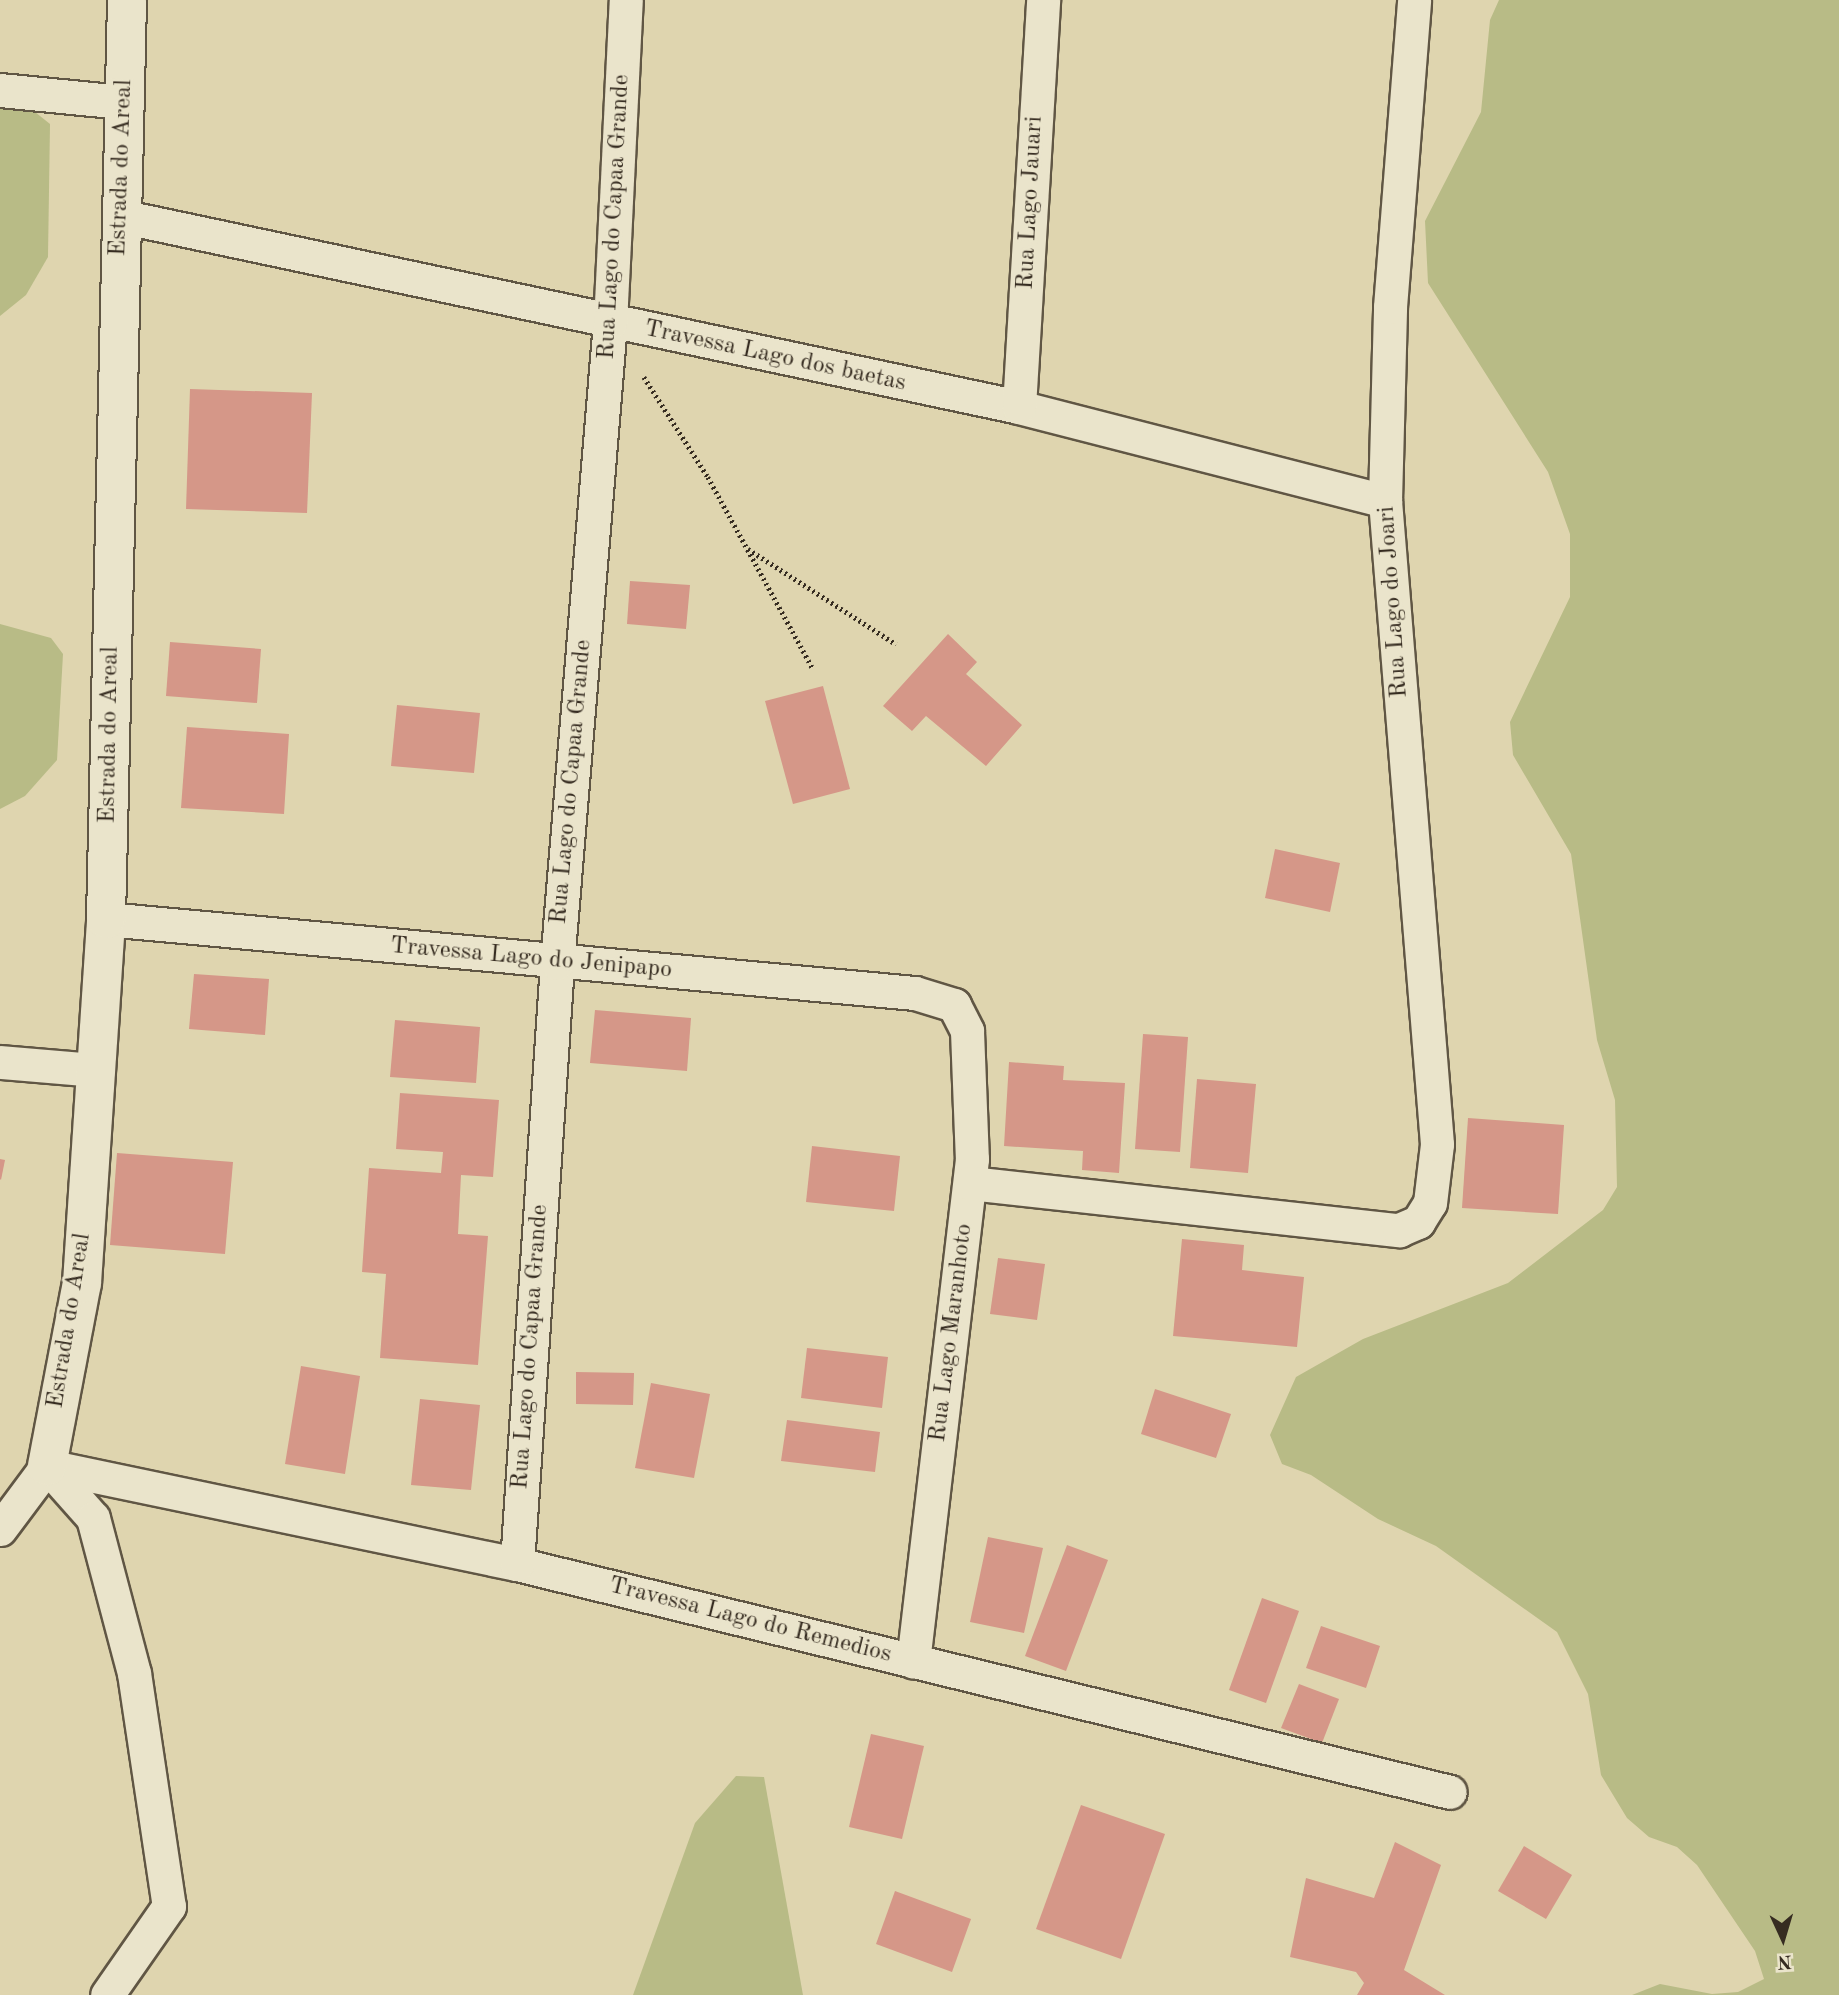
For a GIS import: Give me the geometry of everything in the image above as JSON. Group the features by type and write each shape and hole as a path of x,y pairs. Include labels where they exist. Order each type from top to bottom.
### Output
{"street":[{"name":"Estrada do Areal","path":"47,1466 82,1283 106,919 127,0"},
{"name":"Rua Lago do Capaa Grande","path":"517,1564 557,963 610,323 626,0"},
{"name":"Rua Lago Jauari","path":"1019,407 1042,0"},
{"name":"Rua Lago do Joari","path":"970,1183 1399,1230 1418,1222 1430,1203 1437,1144 1385,501 1390,307 1413,0"},
{"path":"0,90 123,102"},
{"name":"Travessa Lago dos baetas","path":"120,216 610,323 1019,407 1385,501"},
{"name":"Travessa Lago do Jenipapo","path":"106,919 557,963 915,993 954,1005"},
{"name":"Rua Lago Maranhoto","path":"914,1662 970,1183 972,1082 967,1031 954,1005"},
{"path":"0,1062 95,1070"},
{"path":"0,1529 47,1466 93,1518 134,1673 169,1906 107,1995"},
{"name":"Travessa Lago do Remedios","path":"47,1466 517,1564 1450,1792"}],"path":[{"path":"610,323 747,548 814,669"},
{"path":"747,548 896,644"}],"green space":[{"path":"1499,0 1839,0 1839,1995 1632,1995 1660,1984 1712,1994 1738,1992 1764,1979 1755,1951 1697,1865 1677,1847 1649,1837 1627,1818 1601,1775 1588,1694 1557,1632 1436,1546 1378,1519 1311,1475 1282,1464 1270,1435 1296,1377 1363,1339 1508,1283 1603,1210 1617,1187 1615,1100 1597,1040 1571,854 1513,755 1510,722 1570,597 1570,534 1548,472 1428,283 1425,221 1481,112 1490,20"},
{"path":"0,106 35,112 50,124 48,257 26,295 0,316"},
{"path":"0,624 51,638 63,654 57,760 25,796 0,809"},
{"path":"736,1776 764,1777 803,1995 633,1995 695,1823"}],"building":[{"path":"190,389 312,393 307,513 186,509"},
{"path":"630,581 690,585 686,629 627,624"},
{"path":"948,634 977,662 966,674 1022,725 986,766 926,716 912,731 883,706"},
{"path":"170,642 261,649 257,703 166,696"},
{"path":"823,686 850,789 793,804 765,701"},
{"path":"397,705 480,713 474,773 391,766"},
{"path":"187,727 289,734 284,814 181,808"},
{"path":"1275,849 1340,863 1330,912 1265,898"},
{"path":"194,974 269,979 265,1035 189,1029"},
{"path":"595,1010 691,1018 687,1071 590,1063"},
{"path":"395,1020 480,1027 476,1083 390,1077"},
{"path":"1143,1034 1188,1037 1180,1152 1135,1149"},
{"path":"1009,1062 1064,1066 1063,1080 1125,1083 1119,1173 1082,1170 1083,1151 1004,1146"},
{"path":"1197,1079 1256,1084 1248,1173 1190,1168"},
{"path":"400,1093 499,1100 493,1177 461,1175 458,1234 488,1236 478,1365 380,1358 386,1274 362,1272 369,1168 441,1173 443,1152 396,1149"},
{"path":"1468,1118 1564,1125 1558,1214 1462,1208"},
{"path":"812,1146 900,1156 894,1211 806,1202"},
{"path":"117,1153 233,1162 225,1254 110,1245"},
{"path":"0,1159 5,1160 1,1180 0,1179"},
{"path":"1182,1239 1244,1245 1242,1270 1304,1277 1297,1347 1173,1336"},
{"path":"998,1258 1045,1264 1037,1320 990,1314"},
{"path":"807,1348 888,1357 882,1408 801,1398"},
{"path":"301,1366 360,1376 345,1474 285,1464"},
{"path":"576,1372 634,1373 633,1405 576,1404"},
{"path":"651,1383 710,1394 694,1478 635,1468"},
{"path":"1155,1389 1231,1414 1216,1458 1141,1434"},
{"path":"420,1399 480,1405 471,1490 411,1485"},
{"path":"787,1420 880,1432 875,1472 781,1461"},
{"path":"988,1537 1043,1548 1024,1633 970,1622"},
{"path":"1067,1545 1108,1560 1066,1671 1025,1656"},
{"path":"1262,1598 1299,1611 1266,1703 1229,1690"},
{"path":"1321,1626 1380,1646 1366,1688 1306,1668"},
{"path":"1299,1684 1339,1699 1322,1743 1281,1728"},
{"path":"871,1734 924,1746 902,1839 849,1827"},
{"path":"1081,1805 1165,1834 1121,1959 1036,1929"},
{"path":"1395,1842 1441,1865 1404,1970 1445,1995 1357,1995 1364,1983 1356,1972 1290,1957 1306,1878 1374,1898"},
{"path":"1524,1846 1572,1875 1546,1919 1498,1891"},
{"path":"895,1891 971,1919 952,1972 876,1944"}]}
